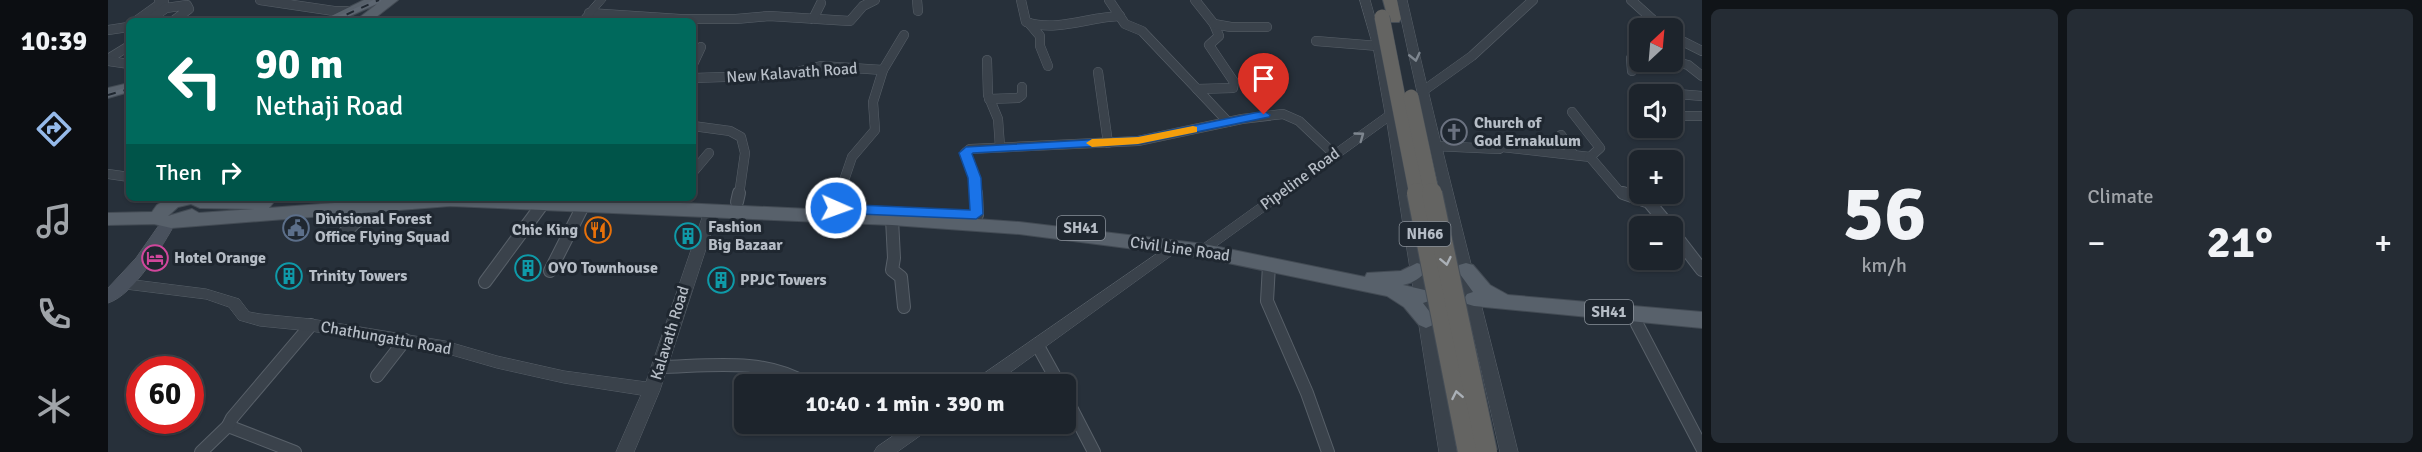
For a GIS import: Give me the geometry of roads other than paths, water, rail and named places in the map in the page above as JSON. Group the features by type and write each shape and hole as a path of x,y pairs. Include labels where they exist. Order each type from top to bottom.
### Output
{"highway":[{"name":"NH66","path":"1386,9 1468,452"},
{"name":"NH66","path":"1386,9 1487,452"}],"main road":[{"path":"357,17 375,0"},
{"path":"357,17 389,0"},
{"path":"108,95 126,88"},
{"path":"108,95 126,92"},
{"name":"Civil Line Road","path":"696,200 976,214 1210,244 1375,283"},
{"path":"169,220 159,212 174,201"},
{"path":"108,297 126,284 142,264 169,220 192,215 199,208 200,202 309,201"},
{"name":"Civil Line Road","path":"108,219 169,220 431,201"},
{"name":"Civil Line Road","path":"497,201 584,204 621,202 711,212 778,212 1019,228 1174,247 1375,283"},
{"path":"1466,270 1483,290 1516,304"},
{"path":"1375,283 1404,278 1420,285"},
{"path":"1375,283 1411,303 1426,320"},
{"name":"SH41","path":"1475,303 1516,304 1702,320"},
{"name":"SH41","path":"1475,303 1702,330"}],"street":[{"path":"140,18 164,1 159,0"},
{"path":"260,0 334,11 357,17"},
{"path":"586,17 601,0"},
{"path":"696,19 736,20 769,16 850,21 864,6 875,0"},
{"path":"917,0 918,11"},
{"path":"1021,0 1026,21 1040,36 1041,51 1048,61 1048,66"},
{"path":"1108,0 1125,24 1142,31 1228,122"},
{"path":"1195,0 1214,24 1219,36 1209,45 1234,82 1233,88 1197,88"},
{"path":"1365,0 1378,46 1447,446 1468,452"},
{"path":"1402,0 1434,146 1475,303 1509,452"},
{"path":"1423,91 1472,56 1533,0"},
{"path":"1631,0 1651,18"},
{"path":"813,19 821,3"},
{"path":"152,18 167,8 187,5 189,9 177,18"},
{"path":"1029,23 1051,25 1089,21 1099,16 1120,16"},
{"path":"586,17 633,18"},
{"path":"1214,24 1231,27 1267,27"},
{"path":"108,30 126,27"},
{"path":"883,70 904,34"},
{"path":"1316,41 1378,46"},
{"path":"1683,42 1702,51"},
{"path":"696,58 701,47"},
{"path":"108,60 126,48"},
{"path":"108,60 126,63"},
{"path":"987,60 989,99 998,119 1000,147"},
{"path":"1683,64 1702,76"},
{"name":"New Kalavath Road","path":"696,78 785,75 797,69 840,66 883,70 873,102 875,130 859,146 844,170 836,208"},
{"path":"1098,72 1108,142"},
{"path":"989,99 1018,98 1022,95 1022,87"},
{"path":"1683,94 1702,96"},
{"path":"1572,112 1600,148 1590,157"},
{"path":"976,214 975,178 965,153 970,149 1138,141 1264,115 1283,114 1293,117 1335,155"},
{"name":"Pipeline Road","path":"1210,244 1390,114"},
{"path":"1686,116 1702,116"},
{"path":"696,126 736,133 742,137 747,151 737,202"},
{"path":"1562,135 1573,154"},
{"path":"1434,146 1502,147 1590,157 1620,192 1649,202 1661,216"},
{"path":"696,168 709,153"},
{"path":"108,174 126,177"},
{"path":"1402,180 1446,187"},
{"path":"485,282 544,202"},
{"path":"340,237 375,204"},
{"path":"550,271 584,204"},
{"name":"Kalavath Road","path":"625,452 652,390 688,274 711,212"},
{"path":"892,219 894,258 892,270 901,277 904,307"},
{"path":"1683,245 1702,270"},
{"path":"997,374 1174,247"},
{"path":"1269,265 1267,301 1314,411 1328,452"},
{"name":"Chathungattu Road","path":"126,284 206,294 234,303 244,316 260,320 311,325 445,346 497,362 564,377 652,390"},
{"path":"1637,324 1702,448"},
{"path":"201,452 228,426 232,418 311,325"},
{"path":"377,376 405,340"},
{"path":"1038,346 1053,374"},
{"path":"660,367 756,366 785,370 791,374"},
{"path":"1076,417 1094,452"},
{"path":"228,426 295,452"},
{"path":"883,452 909,434"}],"railway":[{"path":"339,18 379,0"},
{"path":"108,95 126,90"}],"place":[{"name":"Church of God Ernakulum","path":"1454,132"},
{"name":"Divisional Forest Office Flying Squad","path":"296,228"},
{"name":"Chic King","path":"598,230"},
{"name":"Fashion Big Bazaar","path":"688,236"},
{"name":"Hotel Orange","path":"155,258"},
{"name":"OYO Townhouse","path":"528,268"},
{"name":"Trinity Towers","path":"289,276"},
{"name":"PPJC Towers","path":"721,280"}]}
